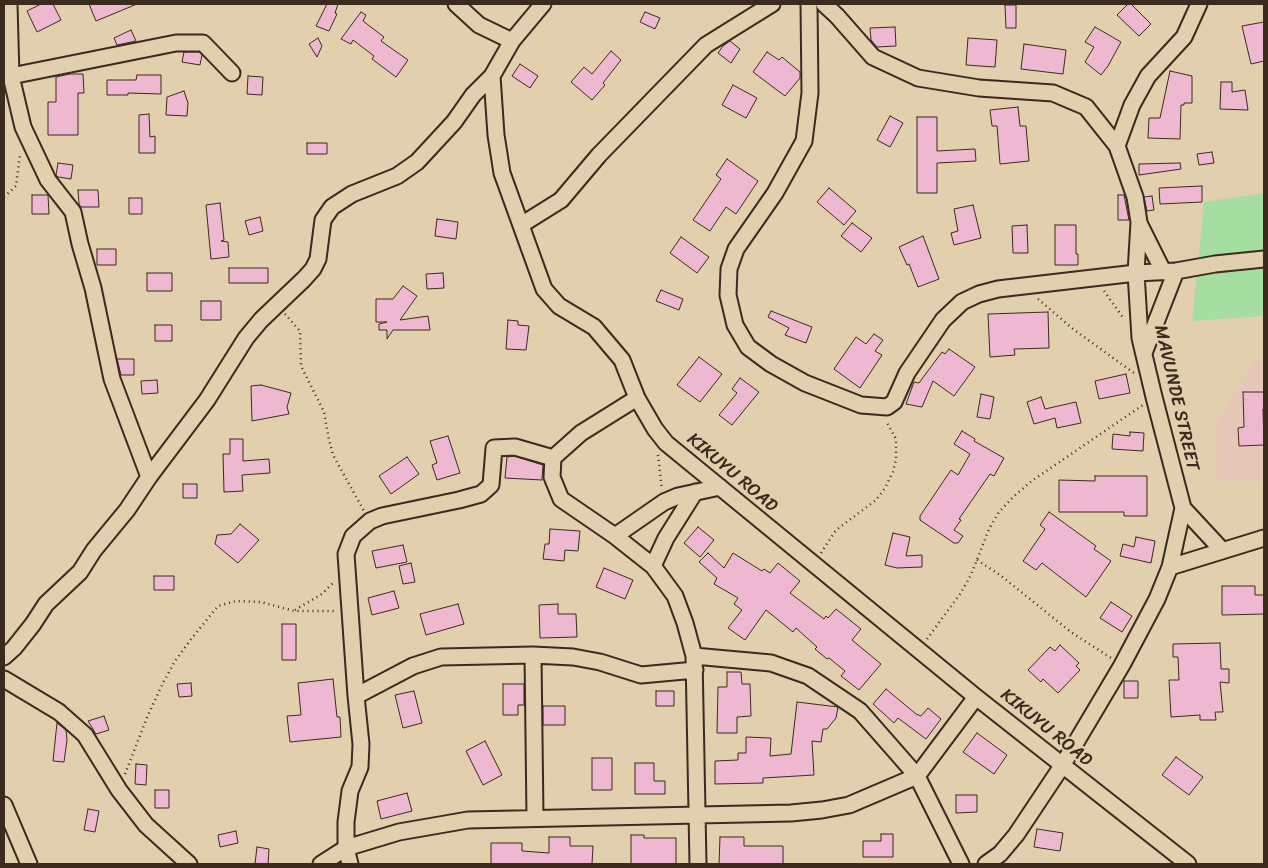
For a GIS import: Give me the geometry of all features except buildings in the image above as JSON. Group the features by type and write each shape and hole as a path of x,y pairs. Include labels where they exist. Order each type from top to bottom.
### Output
{"street":[{"path":"9,4 11,76 23,127 48,180 73,212 93,288 112,380 149,477"},
{"path":"456,4 480,25 512,41"},
{"path":"4,657 14,648 46,604 80,572 94,550 127,510 149,477 207,400 246,338 260,320 277,306 313,269 318,259 323,220 332,207 352,194 396,176 417,162 454,122 472,95 492,76 512,41 543,4"},
{"path":"521,225 561,200 599,154 706,45 772,4"},
{"path":"808,4 810,93 804,141 775,193 736,249 729,270 728,295 735,325 748,347 788,374 836,397 861,405 887,407 894,402 907,374 943,320 962,302 979,294 998,289 1264,259"},
{"name":"MAVUNDE STREET","path":"824,4 873,57 918,78 979,88 1053,93 1086,107 1117,146 1135,198 1139,222 1136,273 1142,345 1182,508 1170,567 1157,599 1122,665 1062,766 1016,835 1000,854 986,864"},
{"path":"1117,146 1132,105 1148,76 1184,37 1199,4"},
{"path":"11,76 176,43 203,43 232,72"},
{"name":"KIKUYU ROAD","path":"492,76 496,135 502,174 544,289 559,306 594,327 622,360 637,398 655,429 666,442 919,651 1188,864"},
{"path":"1139,222 1170,271"},
{"path":"1142,345 1170,271"},
{"path":"637,398 581,433 553,458 552,477 561,499 615,536 653,566 675,596 685,623 695,663 698,864"},
{"path":"350,864 346,848 346,822 350,791 360,767 361,744 346,554 354,536 370,521 382,516 480,494 491,485 494,448 515,447 553,458"},
{"path":"615,536 664,502 695,492 720,487"},
{"path":"653,566 666,538 695,492"},
{"path":"1182,508 1222,550"},
{"path":"1170,567 1264,538"},
{"path":"356,696 413,666 441,657 533,655 582,658 641,675 695,663 772,664 808,676 860,711 917,776 961,864"},
{"path":"533,655 535,818"},
{"path":"4,679 59,712 85,736 119,790 146,825 189,864"},
{"path":"321,864 346,848 398,832 468,820 791,813 849,805 917,776 976,697"},
{"path":"4,805 30,864"}],"path":[{"path":"4,197 16,186 23,127"},
{"path":"1095,278 1142,345"},
{"path":"919,651 960,594 971,575 989,529 999,512 1033,480 1152,391 1073,329 1024,286"},
{"path":"277,306 300,331 301,366 321,402 333,455 370,521"},
{"path":"814,565 836,530 876,500 893,472 896,460 896,438 890,426 881,418"},
{"path":"657,451 664,502"},
{"path":"977,560 1000,575 1071,632 1122,665"},
{"path":"294,611 322,594 347,566"},
{"path":"119,790 148,714 163,683 175,661 218,606 236,601 261,602 294,611 350,610"}],"shaded area":[{"path":"1264,358 1264,482 1218,481 1218,420 1254,362"}],"green space":[{"path":"1264,193 1264,316 1192,321 1204,202"}]}
